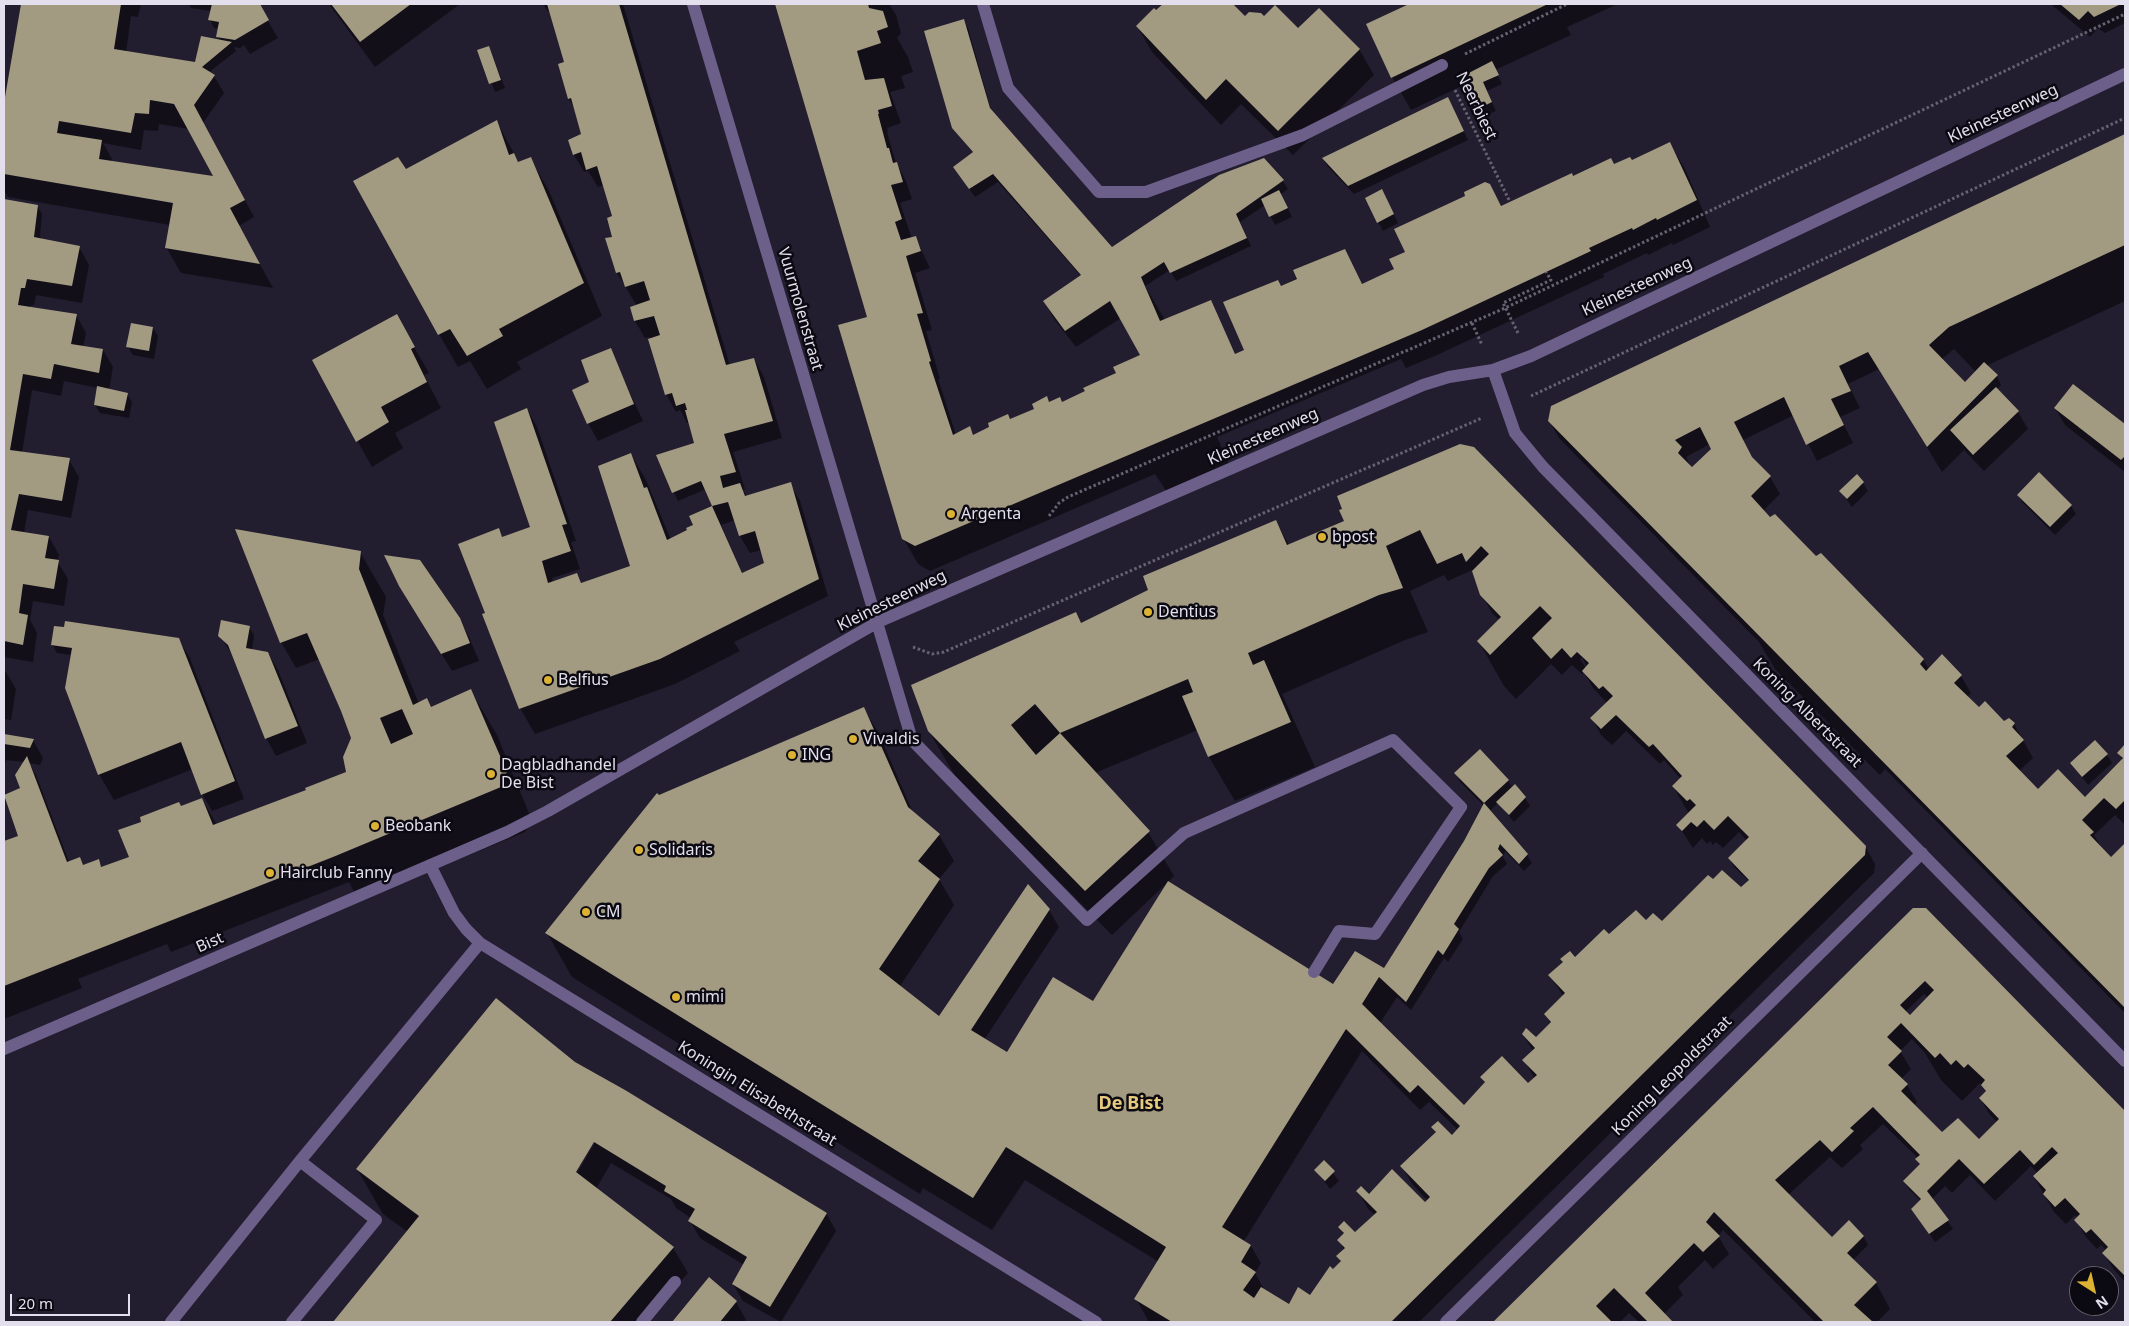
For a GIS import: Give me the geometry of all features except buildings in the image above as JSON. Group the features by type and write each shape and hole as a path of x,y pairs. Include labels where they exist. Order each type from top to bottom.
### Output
{"street":[{"name":"Vuurmolenstraat","path":"693,4 912,740 1087,920 1184,833 1393,740 1461,807 1375,934 1339,931 1314,972"},
{"path":"983,4 1008,88 1099,192 1146,192 1303,135 1442,65"},
{"name":"Kleinesteenweg","path":"430,865 507,832 548,811 878,622 1415,389 1449,377 1493,370 1531,356 2125,74"},
{"name":"Koning Albertstraat","path":"1493,370 1515,433 1527,450 2125,1061"},
{"name":"Koning Leopoldstraat","path":"1446,1322 1922,853"},
{"name":"Koningin Elisabethstraat","path":"430,865 454,913 480,943 1096,1322"},
{"name":"Bist","path":"4,1049 430,865"},
{"path":"171,1322 300,1161 480,943"},
{"path":"292,1322 376,1220 300,1161"},
{"path":"642,1322 675,1282"}],"path":[{"name":"Neerbiest","path":"1510,202 1442,65 1567,4"},
{"path":"1048,518 1059,503 1068,497 1505,308 2125,14"},
{"path":"1531,356 1502,303 1551,280 1546,272"}],"place":[{"name":"Argenta","path":"951,514"},
{"name":"bpost","path":"1322,537"},
{"name":"Dentius","path":"1148,612"},
{"name":"Belfius","path":"548,680"},
{"name":"Vivaldis","path":"853,739"},
{"name":"ING","path":"792,755"},
{"name":"Dagbladhandel De Bist","path":"491,774"},
{"name":"Beobank","path":"375,826"},
{"name":"Solidaris","path":"639,850"},
{"name":"Hairclub Fanny","path":"270,873"},
{"name":"CM","path":"586,912"},
{"name":"mimi","path":"676,997"}],"district":[{"name":"De Bist","path":"1130,1104"}]}
